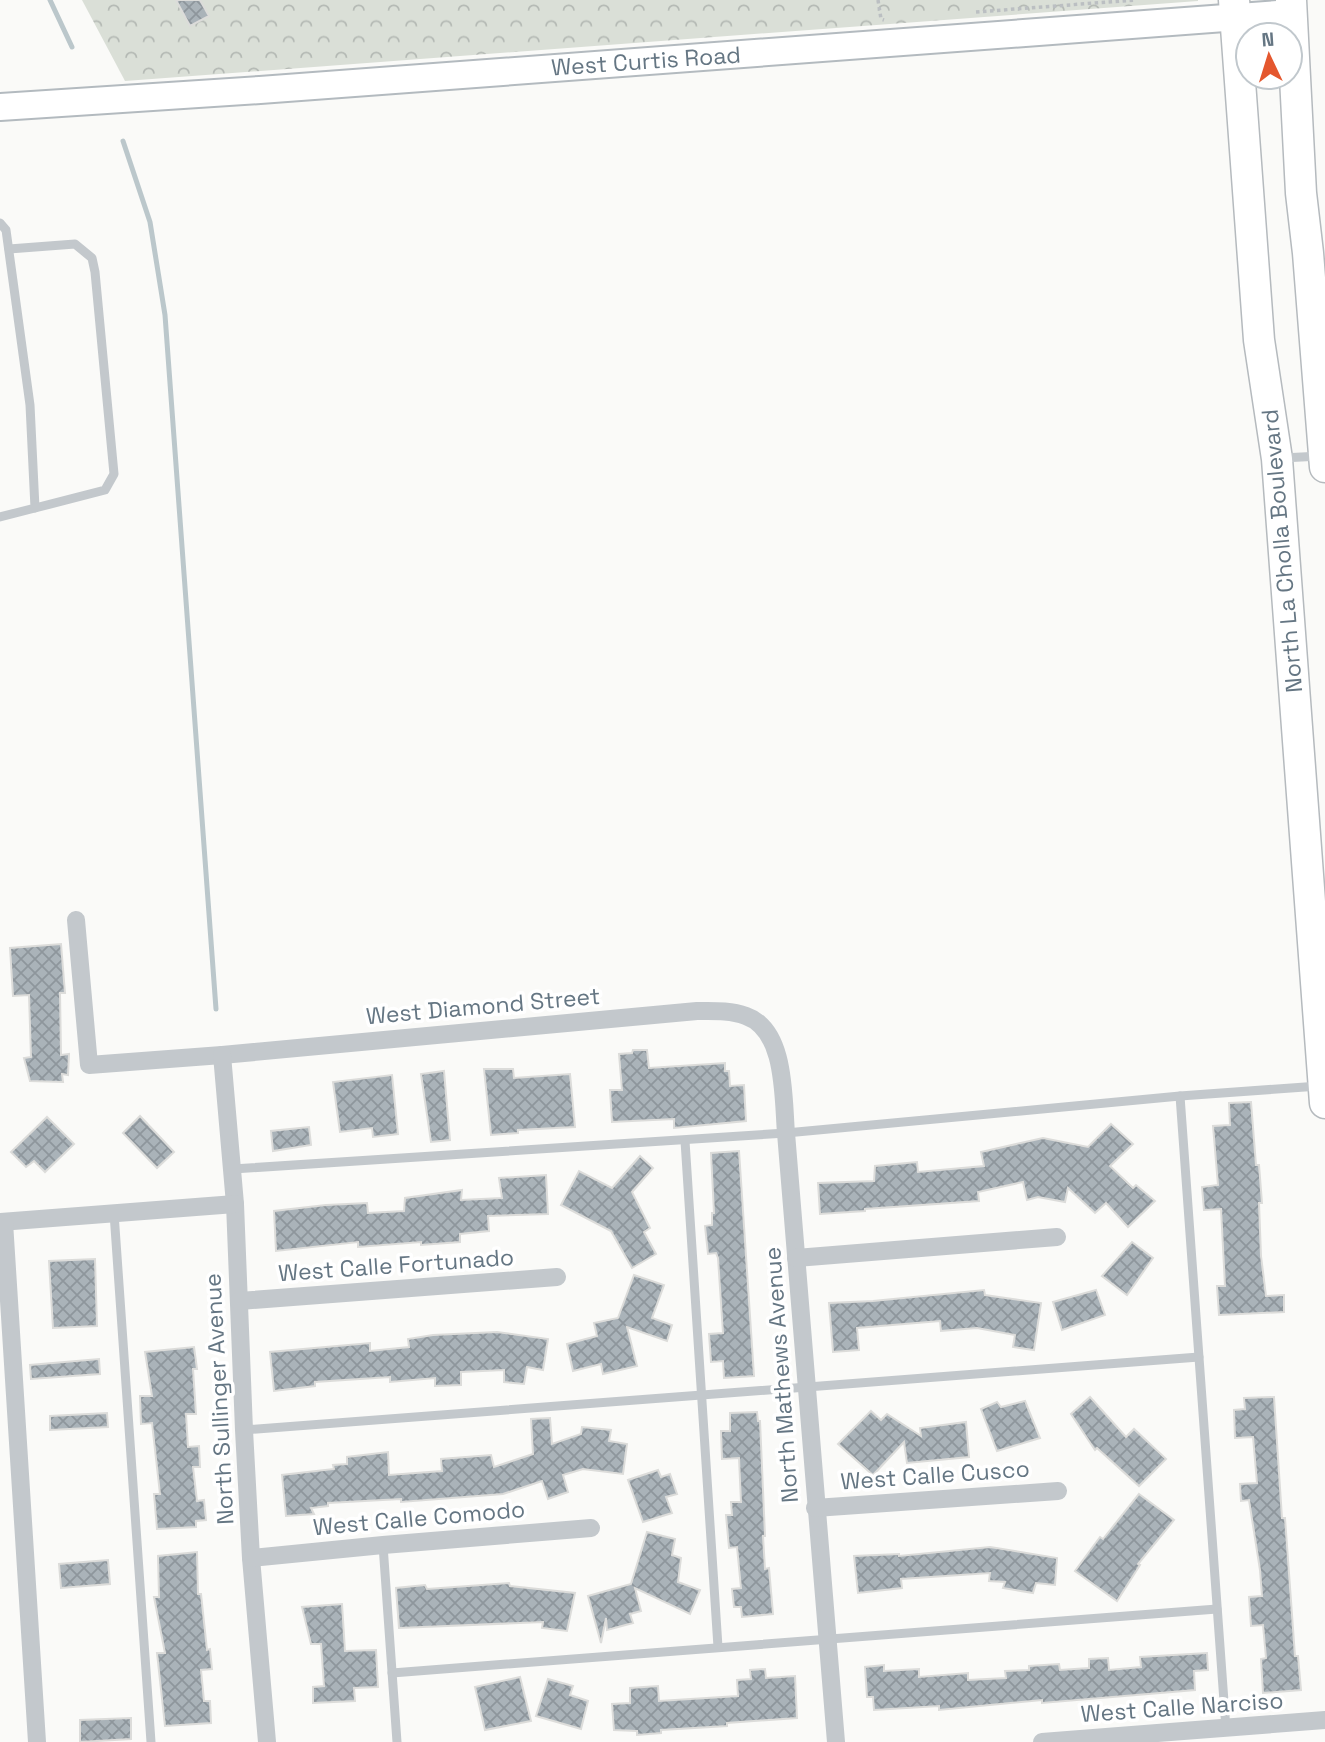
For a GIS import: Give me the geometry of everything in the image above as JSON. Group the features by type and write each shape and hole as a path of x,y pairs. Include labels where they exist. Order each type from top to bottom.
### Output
{"main road":[{"path":"1292,6 1301,193 1312,253 1320,346 1325,467"},
{"name":"North La Cholla Boulevard","path":"1235,9 1259,340 1277,459 1324,1094"}],"street":[{"name":"West Curtis Road","path":"0,107 260,90 1292,6"},
{"name":"West Diamond Street","path":"76,920 89,1065 697,1011 725,1011 748,1016"},
{"name":"North Mathews Avenue","path":"748,1016 768,1032 778,1054 836,1742"},
{"name":"North Sullinger Avenue","path":"222,1055 236,1204 251,1558 267,1742"},
{"path":"37,1742 2,1222 236,1204"},
{"path":"796,1258 1058,1237"},
{"name":"West Calle Fortunado","path":"239,1301 557,1278"},
{"name":"West Calle Cusco","path":"816,1508 1058,1491"},
{"name":"West Calle Comodo","path":"251,1558 592,1528"},
{"name":"West Calle Narciso","path":"1042,1742 1325,1720"}],"lane":[{"path":"0,223 6,230 30,405 35,508"},
{"path":"0,517 105,490 114,474 92,258 75,244 9,249"},
{"path":"1277,459 1325,456"},
{"path":"233,1169 685,1141 1180,1096 1324,1094"},
{"path":"1180,1096 1226,1729"},
{"path":"685,1141 718,1647"},
{"path":"114,1213 151,1742"},
{"path":"244,1430 1199,1357"},
{"path":"383,1545 397,1742"},
{"path":"392,1673 1217,1609"}],"green space":[{"path":"82,0 1198,0 1198,1 125,81"}],"building":[{"path":"176,0 200,0 209,16 190,26"},
{"path":"61,944 65,993 60,993 61,1055 69,1054 68,1075 62,1074 63,1082 30,1081 24,1058 31,1057 29,995 13,996 10,948"},
{"path":"633,1050 647,1050 649,1068 725,1063 725,1071 729,1071 730,1086 744,1085 746,1121 674,1128 674,1119 612,1122 610,1090 622,1090 619,1054 632,1053"},
{"path":"484,1069 513,1069 514,1078 570,1074 575,1127 518,1130 518,1133 491,1135"},
{"path":"444,1071 450,1140 431,1142 421,1074"},
{"path":"392,1075 398,1134 373,1137 372,1128 340,1132 333,1082"},
{"path":"1251,1102 1262,1203 1259,1203 1261,1256 1266,1296 1284,1295 1284,1312 1219,1315 1217,1286 1225,1286 1221,1209 1204,1210 1202,1187 1218,1185 1213,1126 1230,1125 1229,1103"},
{"path":"140,1116 174,1152 157,1168 123,1133"},
{"path":"47,1117 74,1144 45,1172 34,1161 26,1167 11,1152"},
{"path":"1111,1124 1133,1144 1110,1166 1133,1188 1136,1185 1155,1201 1128,1227 1106,1203 1095,1213 1068,1188 1065,1202 1038,1197 1027,1200 1023,1182 978,1192 979,1201 820,1214 818,1183 874,1181 875,1166 917,1162 918,1172 984,1166 981,1152 1043,1138 1088,1147"},
{"path":"309,1127 311,1145 273,1151 271,1131"},
{"path":"739,1151 754,1376 724,1378 723,1361 711,1362 709,1334 723,1333 718,1258 716,1253 708,1254 705,1226 712,1225 714,1213 711,1153"},
{"path":"640,1156 653,1168 632,1192 650,1228 644,1232 656,1254 632,1268 611,1231 561,1205 579,1171 612,1188"},
{"path":"546,1175 548,1214 488,1216 489,1231 460,1234 460,1242 358,1247 358,1242 276,1251 274,1211 367,1203 368,1213 404,1211 405,1198 462,1190 461,1200 502,1198 499,1178"},
{"path":"1132,1242 1153,1258 1127,1295 1102,1276"},
{"path":"95,1259 97,1326 53,1328 49,1261"},
{"path":"634,1275 664,1285 652,1318 672,1325 667,1341 627,1327 637,1366 603,1374 601,1364 573,1371 567,1344 597,1336 594,1323 618,1318"},
{"path":"984,1290 985,1295 1041,1303 1034,1350 1013,1347 1015,1335 977,1328 941,1331 940,1321 857,1328 859,1350 833,1352 829,1303"},
{"path":"1096,1290 1105,1315 1062,1330 1053,1302"},
{"path":"497,1332 548,1339 543,1370 527,1367 524,1384 504,1382 504,1370 461,1372 461,1385 435,1386 435,1378 390,1382 390,1377 315,1382 315,1386 274,1391 270,1352 370,1343 370,1351 409,1347 408,1339 433,1335"},
{"path":"194,1347 197,1369 193,1369 196,1414 186,1414 188,1447 199,1446 200,1467 193,1467 197,1501 204,1500 206,1520 196,1521 196,1527 157,1529 154,1494 160,1494 152,1423 141,1424 140,1396 152,1396 145,1352"},
{"path":"99,1359 100,1374 31,1379 30,1365"},
{"path":"1090,1397 1126,1437 1134,1429 1166,1459 1139,1486 1097,1448 1095,1450 1071,1414"},
{"path":"1274,1397 1282,1518 1285,1518 1295,1656 1298,1656 1301,1690 1263,1693 1261,1659 1266,1658 1263,1625 1251,1626 1249,1597 1262,1596 1260,1570 1249,1500 1241,1501 1240,1484 1257,1483 1253,1437 1235,1438 1234,1410 1245,1409 1244,1398"},
{"path":"1025,1401 1040,1438 997,1451 981,1409 997,1402 1001,1407"},
{"path":"871,1411 881,1420 887,1414 921,1436 920,1428 966,1422 969,1457 907,1463 904,1442 873,1475 838,1444"},
{"path":"757,1412 760,1421 765,1569 769,1568 773,1614 742,1617 741,1607 734,1607 732,1589 741,1588 737,1547 729,1548 726,1515 732,1515 731,1502 741,1502 739,1458 722,1459 721,1431 730,1431 730,1413"},
{"path":"107,1413 108,1427 50,1430 50,1416"},
{"path":"550,1418 552,1444 581,1434 582,1427 611,1430 609,1441 627,1444 623,1474 583,1469 563,1475 568,1492 548,1499 542,1481 503,1494 401,1502 401,1499 328,1503 328,1506 311,1508 314,1514 286,1516 282,1475 334,1469 333,1465 347,1464 347,1457 388,1452 389,1475 442,1471 441,1459 491,1455 494,1467 533,1454 531,1419"},
{"path":"658,1470 661,1477 670,1474 677,1494 666,1497 672,1513 643,1522 628,1480"},
{"path":"1139,1494 1174,1520 1138,1564 1140,1565 1117,1601 1075,1571 1100,1537 1103,1539"},
{"path":"647,1532 675,1539 672,1555 681,1558 678,1582 700,1590 690,1614 635,1588 641,1611 630,1614 633,1623 607,1630 606,1618 601,1643 588,1596 631,1584"},
{"path":"990,1547 1057,1558 1055,1585 1036,1583 1033,1593 1003,1588 1005,1582 989,1581 990,1573 901,1579 902,1588 858,1593 854,1556 899,1556"},
{"path":"197,1552 198,1594 201,1594 207,1650 210,1649 212,1669 201,1670 204,1701 210,1701 211,1723 165,1726 157,1653 165,1653 154,1597 159,1597 158,1556"},
{"path":"108,1560 110,1584 61,1588 59,1564"},
{"path":"509,1583 510,1586 575,1593 567,1631 542,1628 543,1622 399,1628 396,1588 425,1585 427,1589"},
{"path":"342,1604 345,1651 376,1650 378,1687 354,1688 355,1701 313,1703 313,1687 324,1686 321,1644 311,1644 302,1607"},
{"path":"1207,1653 1208,1670 1194,1671 1195,1690 939,1710 939,1706 874,1710 873,1697 867,1697 865,1667 884,1665 884,1671 919,1669 919,1677 968,1673 968,1680 1006,1678 1005,1671 1029,1670 1029,1666 1059,1664 1060,1670 1089,1668 1089,1659 1108,1658 1109,1670 1141,1667 1140,1657"},
{"path":"765,1669 766,1678 795,1676 797,1718 661,1730 661,1733 637,1735 637,1731 614,1730 612,1704 630,1703 630,1688 658,1686 659,1701 738,1696 737,1680 751,1679 750,1670"},
{"path":"520,1677 531,1721 485,1730 475,1687"},
{"path":"548,1679 573,1686 570,1695 588,1701 581,1729 536,1716"},
{"path":"131,1718 131,1739 80,1742 80,1720"}],"waterway":[{"path":"50,0 72,47"},
{"path":"123,141 150,222 165,315 216,1009"}]}
